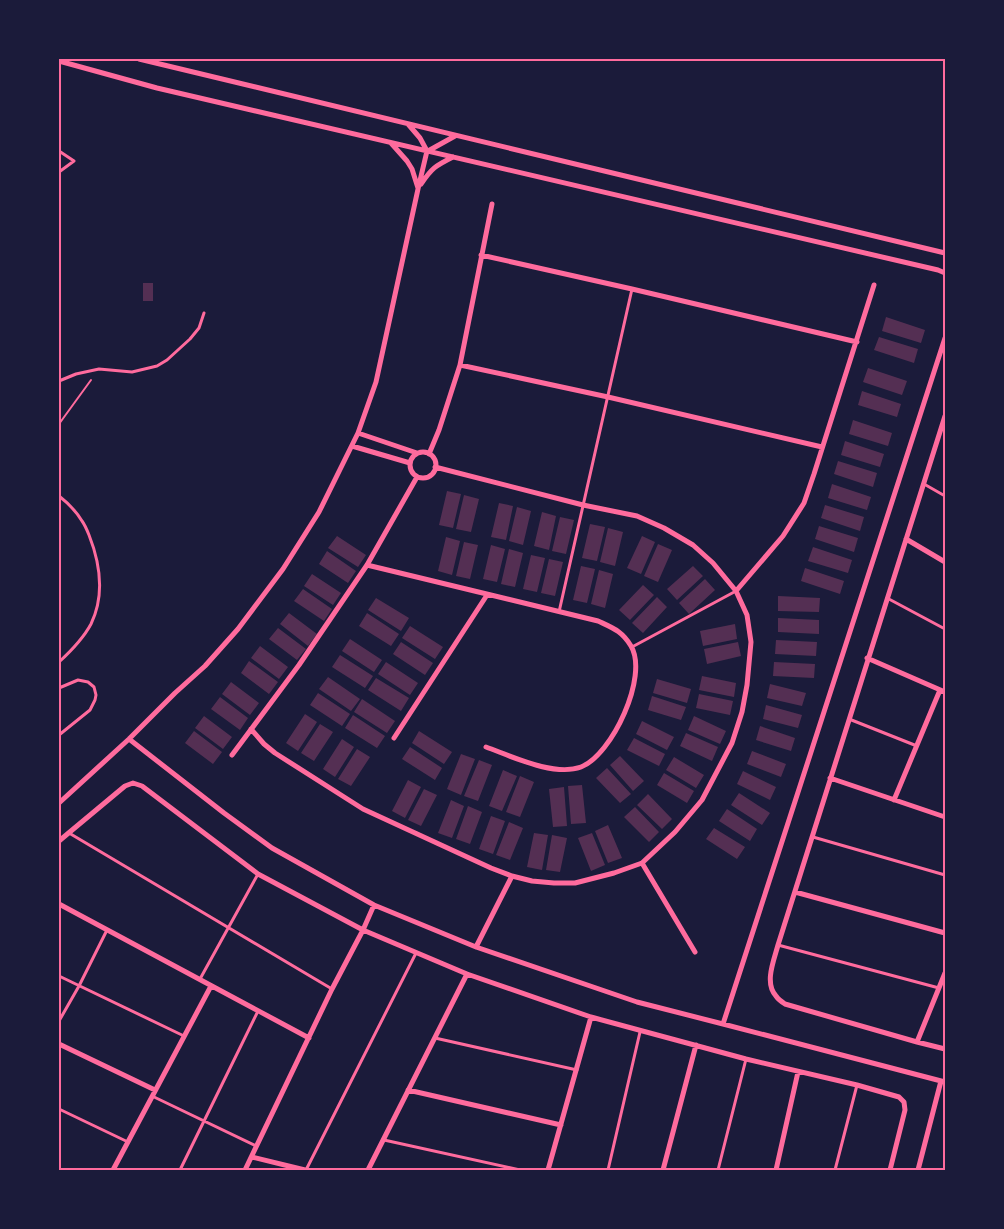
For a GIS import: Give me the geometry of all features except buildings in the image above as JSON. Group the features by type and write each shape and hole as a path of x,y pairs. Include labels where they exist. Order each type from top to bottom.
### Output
{"street":[{"path":"139,59 945,254"},
{"path":"59,61 157,88 945,273"},
{"path":"59,802 130,739 175,693 205,666 238,629 283,569 319,512 352,446 376,382 427,151 420,138 408,124"},
{"path":"427,151 456,136"},
{"path":"391,142 412,169 418,189"},
{"path":"418,189 430,170 453,157"},
{"path":"428,454 439,430 460,365 492,204"},
{"path":"482,255 856,342"},
{"path":"736,591 783,536 804,503 874,285"},
{"path":"723,1024 945,338"},
{"path":"460,365 822,447"},
{"path":"945,416 943,432 923,484 778,944 770,975 774,995 785,1004 945,1049"},
{"path":"358,432 417,454"},
{"path":"352,446 410,463"},
{"path":"421,452 428,454 434,460 434,471 429,476 417,477 411,471 411,459 417,454 421,452"},
{"path":"251,729 275,753 363,809 491,868 532,881 575,883 614,873 642,863 675,832 702,800 732,744 748,685 751,642 746,615 736,591 713,563 693,545 664,528 636,516 583,505 435,467"},
{"path":"232,755 298,665 367,565 417,477"},
{"path":"906,539 945,562"},
{"path":"367,565 598,621 620,632 632,647 635,670 629,702 619,725 606,746 594,759 580,767 561,770 541,767 486,747"},
{"path":"394,738 487,595"},
{"path":"868,658 943,691 894,800"},
{"path":"130,739 272,848 374,905 476,946 637,1002 943,1082 918,1170"},
{"path":"830,778 945,817"},
{"path":"59,841 125,786 133,784 142,786 258,874 363,930 467,974 640,1032 899,1097 904,1102 905,1110 890,1170"},
{"path":"642,863 695,952"},
{"path":"476,946 512,876"},
{"path":"795,892 945,933"},
{"path":"59,904 308,1038"},
{"path":"245,1170 374,905"},
{"path":"917,1042 945,973"},
{"path":"368,1170 467,974"},
{"path":"113,1170 211,986"},
{"path":"548,1170 591,1017"},
{"path":"59,1044 155,1090"},
{"path":"663,1170 696,1045"},
{"path":"776,1170 798,1072"},
{"path":"408,1090 561,1126"},
{"path":"252,1157 305,1170"}],"lane":[{"path":"59,150 74,160 59,172"},
{"path":"559,612 632,289"},
{"path":"59,381 76,374 99,369 132,372 157,366 167,360 190,339 199,328 204,313"},
{"path":"923,484 945,496"},
{"path":"59,496 72,507 84,522 97,560 100,595 90,624 80,640 59,662"},
{"path":"632,647 736,591"},
{"path":"887,598 945,629"},
{"path":"59,688 78,680 88,682 94,687 96,695 90,710 59,735"},
{"path":"849,719 917,746"},
{"path":"68,833 332,989"},
{"path":"812,836 945,875"},
{"path":"200,979 258,874"},
{"path":"59,1021 107,930"},
{"path":"778,944 939,988"},
{"path":"305,1170 416,953"},
{"path":"59,976 184,1036"},
{"path":"180,1170 258,1010"},
{"path":"608,1170 640,1032"},
{"path":"435,1038 576,1070"},
{"path":"718,1170 746,1059"},
{"path":"835,1170 857,1085"},
{"path":"152,1096 256,1147"},
{"path":"59,1109 128,1142"},
{"path":"383,1140 520,1170"}],"path":[{"path":"59,424 99,369"}]}
